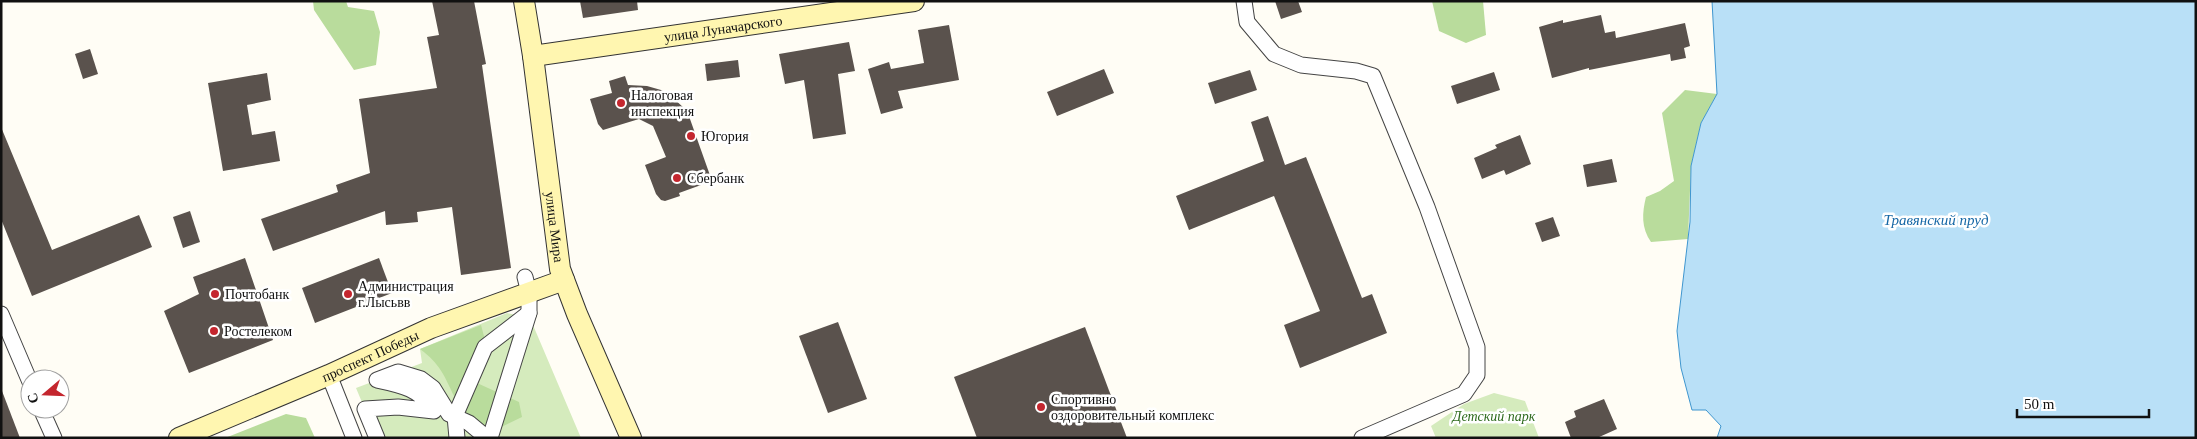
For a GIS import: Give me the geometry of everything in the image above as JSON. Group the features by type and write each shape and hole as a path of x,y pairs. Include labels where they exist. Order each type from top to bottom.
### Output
{"street":[{"name":"улица Мира","path":"524,1 533,56 560,269 632,438"},
{"name":"улица Луначарского","path":"533,56 914,1"},
{"path":"1244,1 1247,22 1274,54 1301,65 1356,70 1373,76 1427,207 1477,347 1477,375 1464,394 1362,438"},
{"name":"проспект Победы","path":"179,438 329,375 527,285 564,280"},
{"path":"377,438 365,409 398,407 434,411 429,402 416,391 377,380 398,372 421,379 433,388 449,414 469,423 488,438 529,313 527,285"},
{"path":"457,438 455,416 485,347 529,313"},
{"path":"1,314 24,369"},
{"path":"329,375 354,438"},
{"path":"45,419 54,438"}],"green space":[{"path":"313,1 346,1 348,7 374,11 380,32 376,65 354,70 314,10"},
{"path":"1432,1 1483,1 1486,35 1466,43 1439,31"},
{"path":"1685,90 1717,94 1701,123 1691,166 1688,239 1651,242 1645,231 1643,220 1646,197 1660,191 1674,181 1662,113"},
{"path":"507,313 530,318 581,438 377,438 356,388 422,363 420,349"},
{"path":"481,325 485,340 466,378 519,402 522,417 485,435 451,410 454,396 441,370 420,349"},
{"name":"Детский парк","path":"1494,393 1525,401 1539,438 1436,438 1431,426 1464,404"},
{"path":"286,414 306,418 315,438 225,438"}],"water":[{"name":"Травянский пруд","path":"1712,1 2196,1 2196,438 1717,438 1721,426 1706,410 1692,410 1681,368 1677,331 1690,222 1691,166 1701,123 1717,94"}],"building":[{"path":"432,1 474,1 486,64 482,65 511,268 461,275 452,207 417,212 418,222 386,225 385,211 273,251 261,219 338,192 336,185 370,173 359,99 437,88 427,37 439,35"},
{"path":"580,1 637,1 638,10 583,18"},
{"path":"1275,1 1298,1 1302,12 1281,19"},
{"path":"1601,15 1605,33 1615,31 1616,38 1685,23 1690,46 1684,48 1686,58 1671,61 1670,54 1589,70 1589,68 1552,78 1539,27 1563,20 1563,23"},
{"path":"949,25 959,80 898,91 903,108 881,114 868,69 889,62 891,69 924,63 918,30"},
{"path":"849,42 855,71 838,74 846,134 813,139 804,80 785,84 779,54"},
{"path":"90,49 98,74 83,79 75,54"},
{"path":"738,60 740,77 707,81 705,64"},
{"path":"1104,69 1114,93 1057,116 1047,92"},
{"path":"1250,70 1257,90 1215,104 1208,83"},
{"path":"1494,72 1500,90 1457,104 1451,86"},
{"path":"267,73 271,100 247,105 252,135 275,131 280,161 223,171 208,83"},
{"path":"625,76 628,85 647,86 661,90 671,96 685,109 712,181 679,193 680,196 665,201 661,200 656,194 645,165 666,157 653,126 639,119 603,130 598,124 590,99 612,93 609,81"},
{"path":"1268,116 1285,165 1306,157 1362,298 1372,294 1387,333 1300,368 1284,325 1320,311 1274,196 1189,230 1176,196 1264,161 1251,122"},
{"path":"1,127 52,250 139,215 152,247 32,296 1,219"},
{"path":"1520,135 1531,164 1506,175 1504,170 1482,179 1474,158 1497,148 1495,145"},
{"path":"1612,159 1617,182 1587,187 1583,165"},
{"path":"190,211 200,242 183,248 173,217"},
{"path":"1553,217 1560,236 1542,242 1535,223"},
{"path":"245,258 273,340 189,373 164,311 199,294 193,277"},
{"path":"379,258 392,293 315,323 302,288"},
{"path":"838,322 867,399 828,413 799,336"},
{"name":"Спортивно оздоровительный комплекс","path":"1085,327 1127,438 977,438 954,377"},
{"path":"2,391 20,438 1,438"},
{"path":"1604,399 1617,429 1597,438 1571,438 1565,422 1576,417 1574,411"}],"place":[{"name":"Налоговая инспекция","path":"621,103"},
{"name":"Югория","path":"691,136"},
{"name":"Сбербанк","path":"677,178"},
{"name":"Почтобанк","path":"215,294"},
{"name":"Администрация г.Лысьвв","path":"348,294"},
{"name":"Ростелеком","path":"214,331"},
{"name":"Спортивно оздоровительный комплекс","path":"1041,407"}]}
